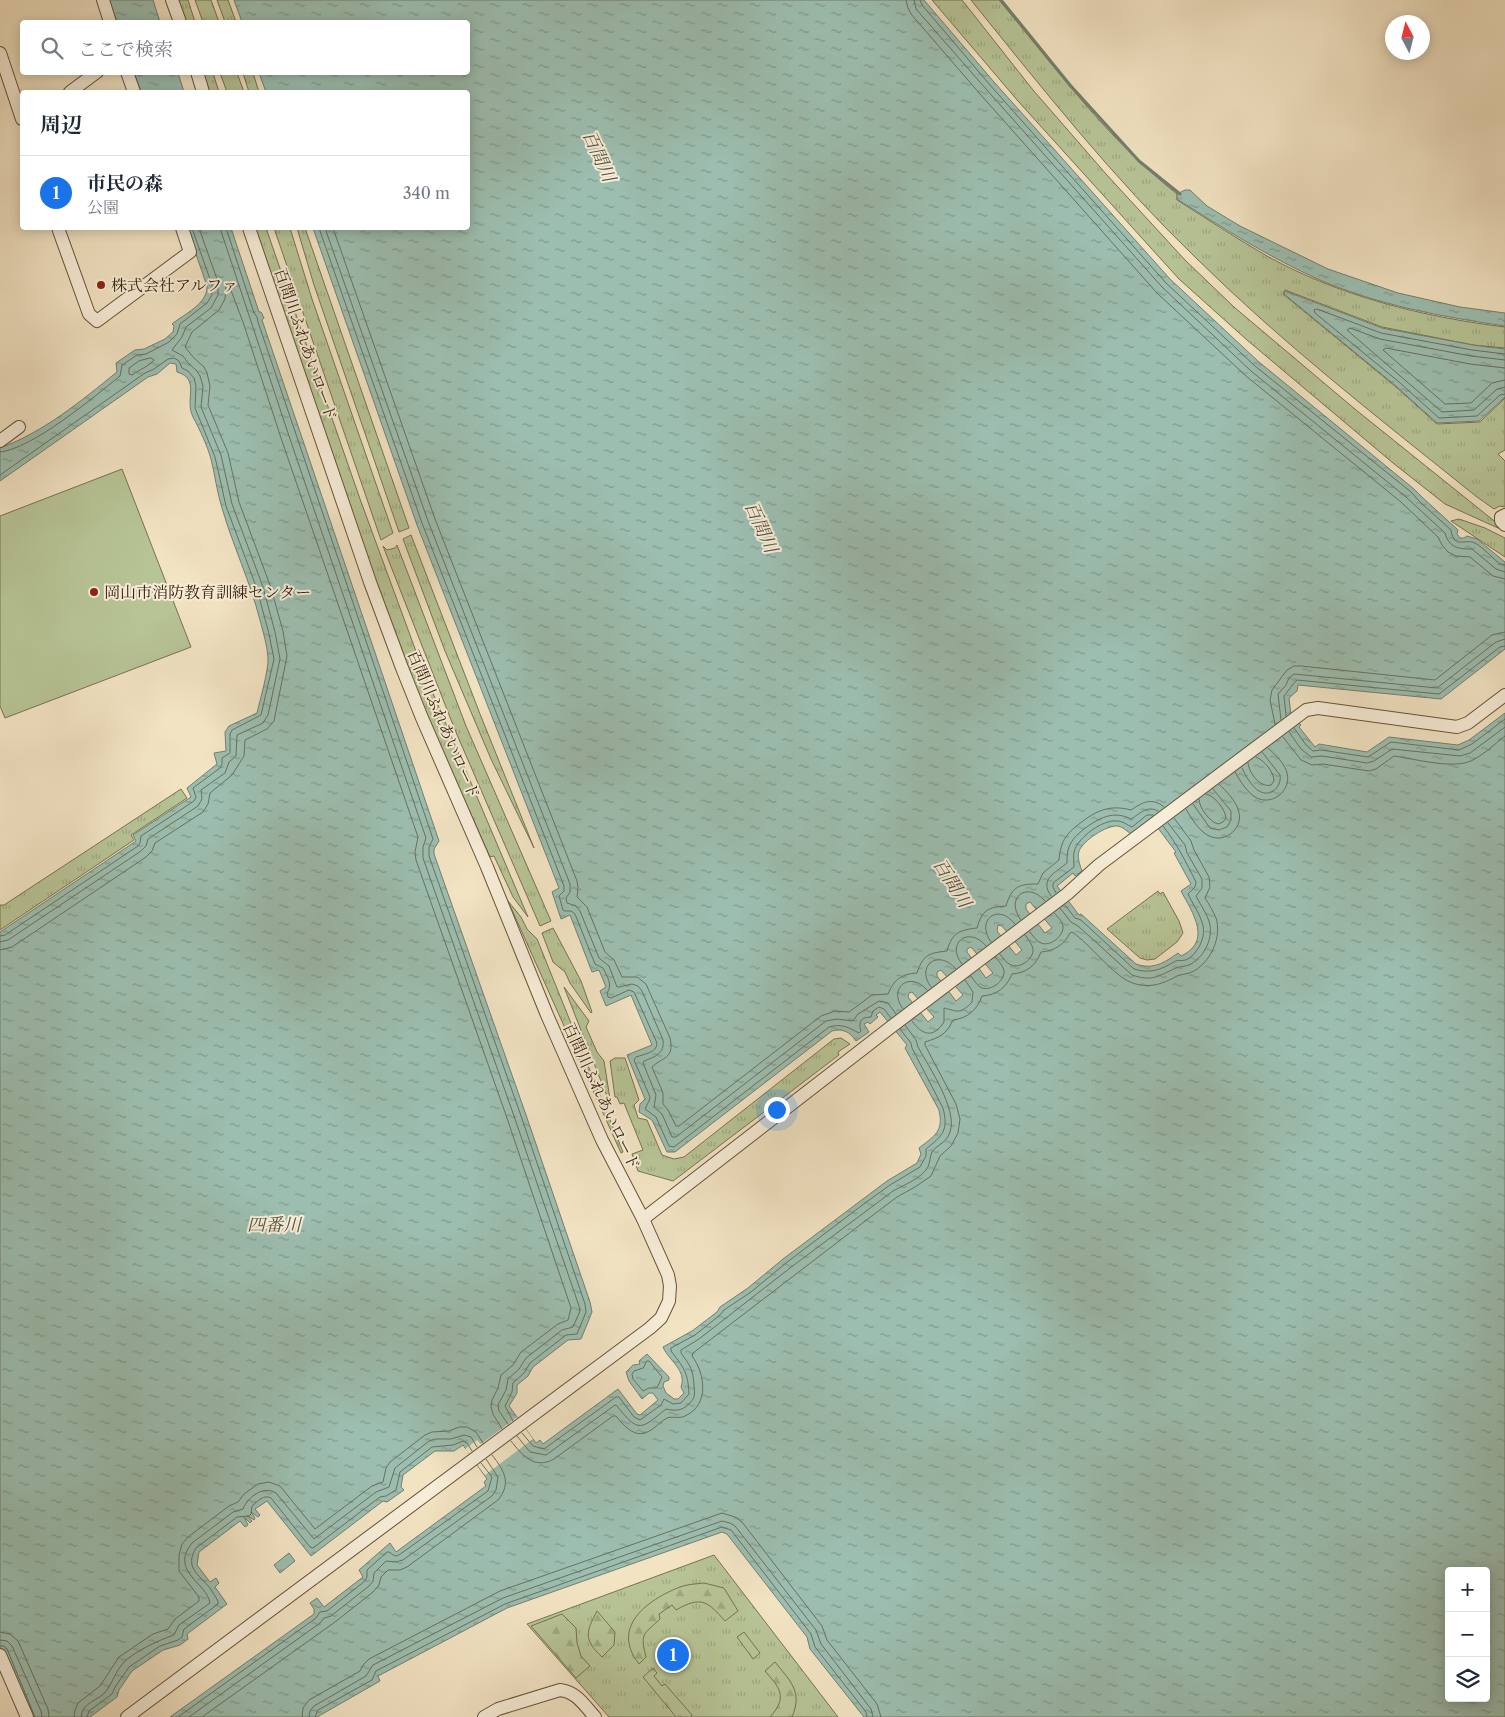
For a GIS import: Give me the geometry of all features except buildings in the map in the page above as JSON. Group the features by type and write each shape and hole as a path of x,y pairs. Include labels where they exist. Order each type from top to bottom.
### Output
{"street":[{"path":"103,0 109,20"},
{"path":"172,0 179,20"},
{"path":"0,53 20,113"},
{"path":"73,90 93,75"},
{"path":"128,75 133,90"},
{"path":"197,75 202,90"},
{"path":"59,230 89,314 97,321 190,252 183,230"},
{"name":"百間川ふれあいロード","path":"127,1717 650,1328 666,1309 670,1292 668,1275 643,1219 602,1140 546,1015 487,867 402,668 370,582 250,230"},
{"path":"0,441 19,427"},
{"path":"1505,515 1501,517 1501,521 1505,524"},
{"path":"643,1219 891,1027 1067,894 1089,874 1151,826 1306,710 1318,708 1457,727 1468,723 1505,695"},
{"path":"0,1655 27,1717"},
{"path":"484,1717 498,1709 560,1690 569,1691 577,1696 595,1717"}],"green space":[{"path":"176,0 188,0 194,20 182,20"},
{"path":"195,0 211,0 218,20 202,20"},
{"path":"217,0 228,0 235,20 224,20"},
{"path":"932,0 962,0 1033,90 1106,174 1185,260 1234,307 1356,410 1503,528 1498,528 1445,504 1393,463 1247,340 1179,279 1018,101"},
{"path":"971,0 999,0 1105,127 1152,173 1177,194 1177,200 1244,242 1267,256 1323,283 1382,303 1443,317 1505,327 1505,348 1473,345 1382,327 1285,290 1283,294 1396,387 1437,424 1480,422 1505,398 1505,450 1498,454 1505,461 1505,507 1500,506 1494,509 1477,497 1333,381 1228,289 1135,196 1051,99"},
{"path":"201,75 214,75 218,90 206,90"},
{"path":"221,75 238,75 243,90 226,90"},
{"path":"244,75 254,75 258,90 248,90"},
{"path":"254,230 267,230 360,499 421,665 528,917 513,897 494,856 490,857 429,720 388,620"},
{"path":"275,230 291,230 312,299 393,533 381,540"},
{"path":"298,230 306,230 409,528 399,532 314,285"},
{"path":"122,469 191,647 5,718 0,706 0,516"},
{"path":"1459,519 1485,528 1505,538 1505,557 1451,521"},
{"path":"411,535 534,848 491,759 445,651 403,539"},
{"path":"397,545 466,726 551,921 540,926 455,730 383,546 387,550 395,548"},
{"path":"181,789 187,798 131,835 134,840 0,930 0,905 4,905"},
{"path":"1158,891 1160,894 1163,892 1179,921 1183,933 1177,942 1155,959 1147,960 1140,958 1107,929"},
{"path":"508,901 521,917 527,929 537,939 623,1152 621,1153"},
{"path":"553,928 581,981 591,1013 570,983 565,972 553,962 542,933"},
{"path":"564,987 589,1021 586,1027 597,1052 604,1061 610,1099 608,1099"},
{"path":"841,1038 850,1044 838,1052 839,1055 673,1181 638,1171 632,1154 643,1150 624,1103 620,1104 617,1097 615,1097 610,1061 615,1058 625,1058 639,1100 634,1105 638,1118 647,1120 662,1155 674,1159 684,1157 834,1039"},
{"path":"714,1555 838,1717 609,1717 527,1624"},
{"path":"704,1583 724,1588 738,1611 725,1621 714,1609 704,1603 692,1603 676,1610 672,1605 659,1614 660,1619 644,1635 643,1643 646,1657 639,1664 631,1651 629,1638 636,1616 656,1599 668,1593 683,1586"},
{"path":"597,1611 615,1632 614,1645 602,1657 592,1645 588,1635 590,1625"},
{"path":"562,1614 576,1628 577,1643 581,1656 590,1666 576,1678 531,1626"},
{"path":"744,1632 760,1653 753,1659 737,1637"},
{"path":"775,1662 790,1681 795,1693 795,1708 792,1717 770,1717 779,1704 780,1693 775,1683 765,1671"},
{"path":"653,1668 657,1673 654,1676 662,1686 665,1684 692,1715 691,1717 676,1717 643,1677"}],"water":[{"path":"109,0 153,0 159,20 116,20"},
{"path":"234,0 924,0 994,82 1170,279 1259,362 1414,489 1458,530 1457,534 1460,538 1467,536 1477,539 1505,562 1505,649 1441,699 1298,685 1297,691 1289,698 1291,715 1301,725 1299,727 1315,747 1319,744 1367,752 1389,737 1458,745 1469,740 1505,713 1505,1717 864,1717 810,1649 807,1637 727,1534 722,1532 507,1608 378,1676 380,1681 317,1717 170,1717 314,1614 314,1609 310,1603 317,1598 324,1607 363,1577 359,1570 390,1543 396,1552 486,1486 484,1482 487,1479 463,1445 454,1451 435,1451 403,1475 401,1487 404,1490 387,1502 383,1501 311,1556 267,1501 255,1509 260,1515 258,1517 251,1512 255,1518 254,1520 247,1515 252,1521 250,1523 244,1517 248,1525 245,1527 240,1521 199,1552 197,1565 210,1582 216,1578 219,1583 215,1587 227,1604 187,1634 188,1639 180,1645 163,1650 132,1671 119,1690 117,1697 90,1717 31,1717 0,1646 0,932 136,841 133,835 191,797 187,788 217,764 214,753 226,751 225,732 229,726 257,713 266,677 268,657 256,606 220,502 209,454 193,417 190,403 190,385 184,375 177,372 176,364 170,363 157,374 148,377 0,481 0,448 47,425 76,405 117,372 116,363 135,350 144,349 165,339 173,332 174,326 172,324 200,303 204,298 207,286 188,230 232,230 259,312 261,312 264,318 262,320 439,841 434,849 434,854 590,1302 592,1312 581,1339 568,1340 533,1367 528,1376 517,1385 517,1393 509,1406 536,1443 540,1440 543,1444 618,1389 637,1414 640,1415 658,1400 653,1393 649,1393 642,1399 629,1381 626,1372 633,1365 640,1364 639,1361 647,1354 669,1377 669,1380 664,1382 663,1386 666,1393 674,1399 678,1399 684,1393 681,1387 682,1376 663,1347 692,1331 717,1312 720,1307 748,1288 783,1259 887,1181 917,1163 921,1154 919,1148 939,1129 939,1110 905,1048 907,1045 880,1012 876,1015 878,1017 870,1024 868,1022 864,1024 869,1032 856,1041 846,1032 840,1030 832,1031 675,1152 667,1152 652,1120 639,1112 640,1104 645,1099 627,1055 652,1045 631,995 606,1006 600,991 606,987 599,970 592,972 570,915 561,919 552,892 559,888 417,525 314,230 470,230 470,90 265,90 260,75 470,75 470,20 241,20","holes":["1151,819 1176,852 1174,853 1191,884 1181,891 1194,917 1198,934 1191,950 1181,956 1178,953 1153,966 1136,964 1081,914 1079,915 1057,886 1073,873 1075,876 1082,871 1079,859 1081,847 1095,834 1113,826 1123,828 1131,834","1030,902 1052,928 1045,933 1026,909 1026,904","998,925 1002,926 1022,950 1016,955 997,931","971,947 993,973 986,978 967,952 967,949","941,970 963,995 956,1001 937,976 937,972","912,992 934,1017 928,1022 908,997 909,993"]},
{"path":"135,75 179,75 183,90 140,90"},
{"path":"1190,190 1207,206 1240,226 1328,269 1398,293 1460,307 1505,313 1505,326 1411,309 1342,289 1320,280 1229,232 1177,199 1177,194"},
{"path":"1285,291 1382,328 1505,349 1505,397 1479,421 1437,423 1396,386 1284,294"},
{"path":"289,1553 295,1561 280,1573 274,1565"}],"pier":[{"path":"517,1417 533,1439 485,1475 465,1449 477,1440 481,1444"}],"waterway":[{"path":"1001,0 1070,85 1139,161 1180,194"}],"place":[{"name":"株式会社アルファ","path":"101,285"},
{"name":"岡山市消防教育訓練センター","path":"94,592"},
{"name":"市民の森","path":"673,1655"}],"water label":[{"name":"百間川","path":"599,156"},
{"name":"百間川","path":"761,527"},
{"name":"百間川","path":"952,883"},
{"name":"四番川","path":"274,1225"}]}
